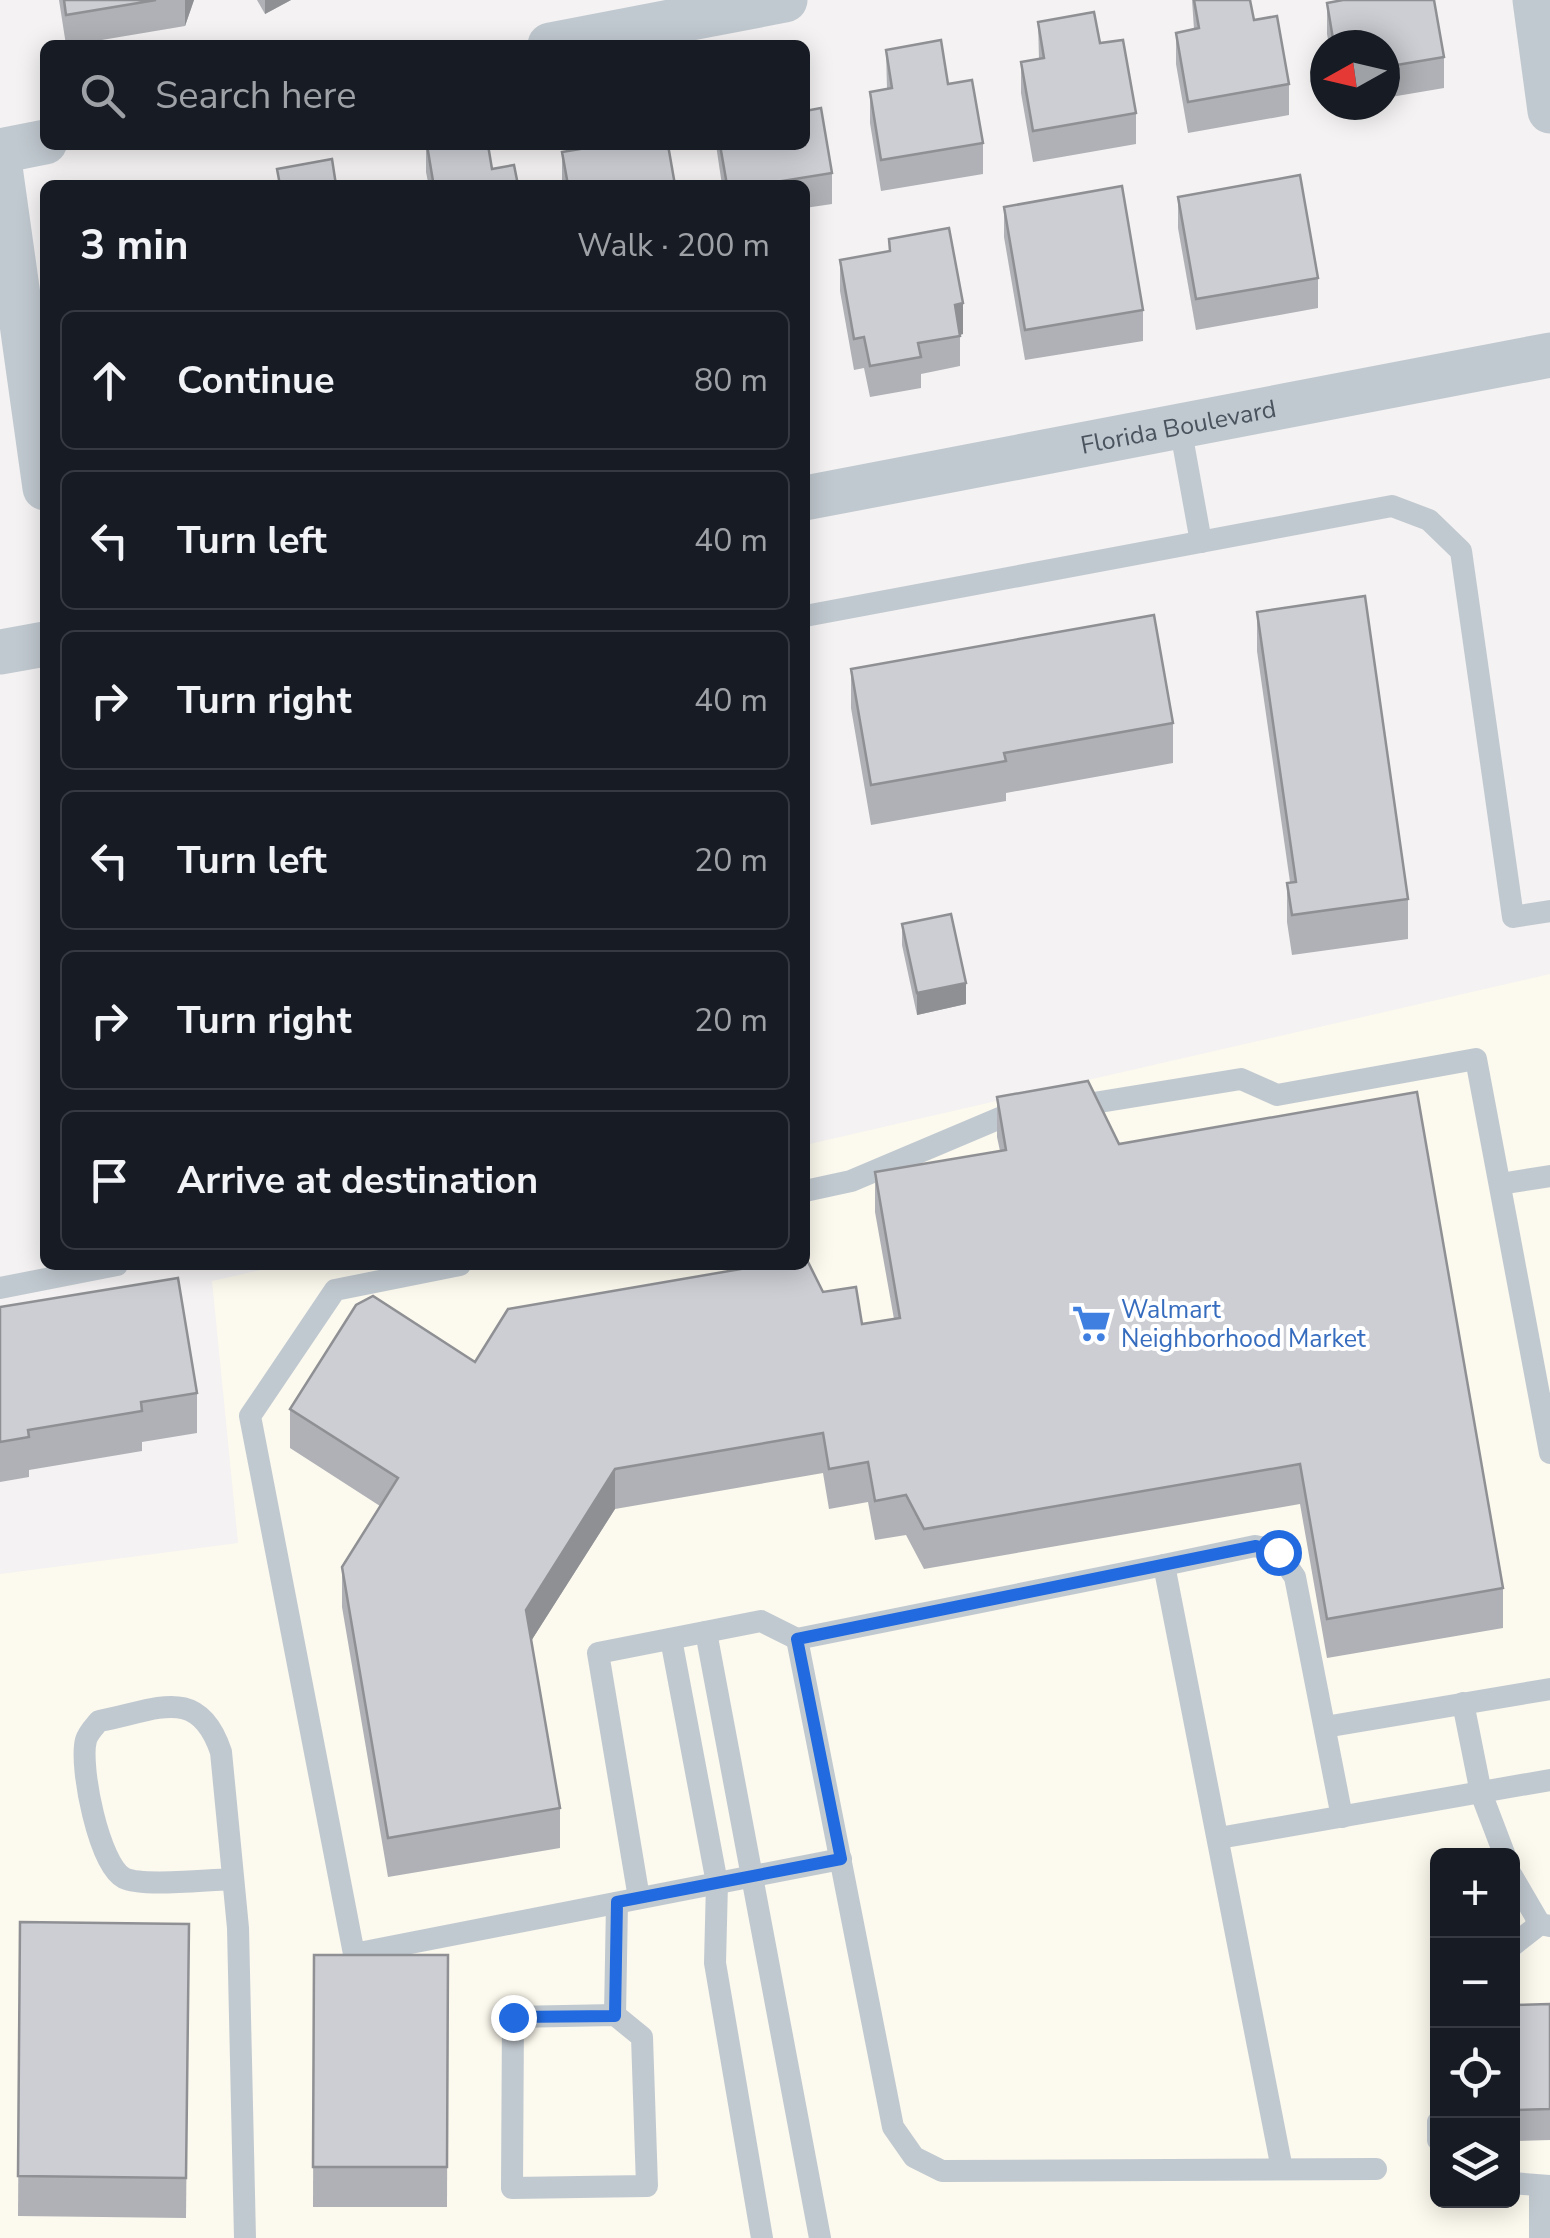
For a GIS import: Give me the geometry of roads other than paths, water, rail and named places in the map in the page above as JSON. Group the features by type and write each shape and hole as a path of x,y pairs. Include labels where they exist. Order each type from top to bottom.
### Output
{"street":[{"path":"568,40 678,10 784,0"},
{"path":"1535,0 1550,111"},
{"path":"0,150 40,143"},
{"path":"0,167 40,452"},
{"name":"Florida Boulevard","path":"810,497 1550,355"},
{"path":"0,652 40,645"}],"lane":[{"path":"1180,426 1201,542"},
{"path":"810,615 1392,506 1429,520 1461,551 1513,917 1550,911"},
{"path":"810,1190 851,1180 1000,1118 1241,1078 1277,1094 1476,1059 1550,1453"},
{"path":"1500,1184 1550,1176"},
{"path":"0,1288 92,1270"},
{"path":"435,1270 335,1290 250,1416 354,1954 841,1859"},
{"path":"615,2016 628,1900 598,1653 761,1621 797,1639 1256,1546 1278,1552 1295,1577 1342,1816"},
{"path":"1164,1565 1282,2170"},
{"path":"706,1632 820,2238"},
{"path":"670,1639 718,1883 715,1962 762,2238"},
{"path":"797,1639 893,2127 914,2157 942,2171 1376,2169"},
{"path":"1325,1727 1550,1689"},
{"path":"1463,1703 1481,1792 1502,1848"},
{"path":"232,1879 143,1882 123,1878 108,1862 98,1839 85,1756 86,1737 99,1722 183,1705 200,1714 213,1730 220,1752 238,1928 245,2238"},
{"path":"1220,1838 1550,1780"},
{"path":"1520,1888 1545,1925 1520,1941"},
{"path":"615,2016 642,2036 647,2186 512,2188 513,2017 615,2016"},
{"path":"1520,2184 1545,2186 1540,2238"}],"place":[{"name":"Walmart Neighborhood Market","path":"1091,1323"}]}
